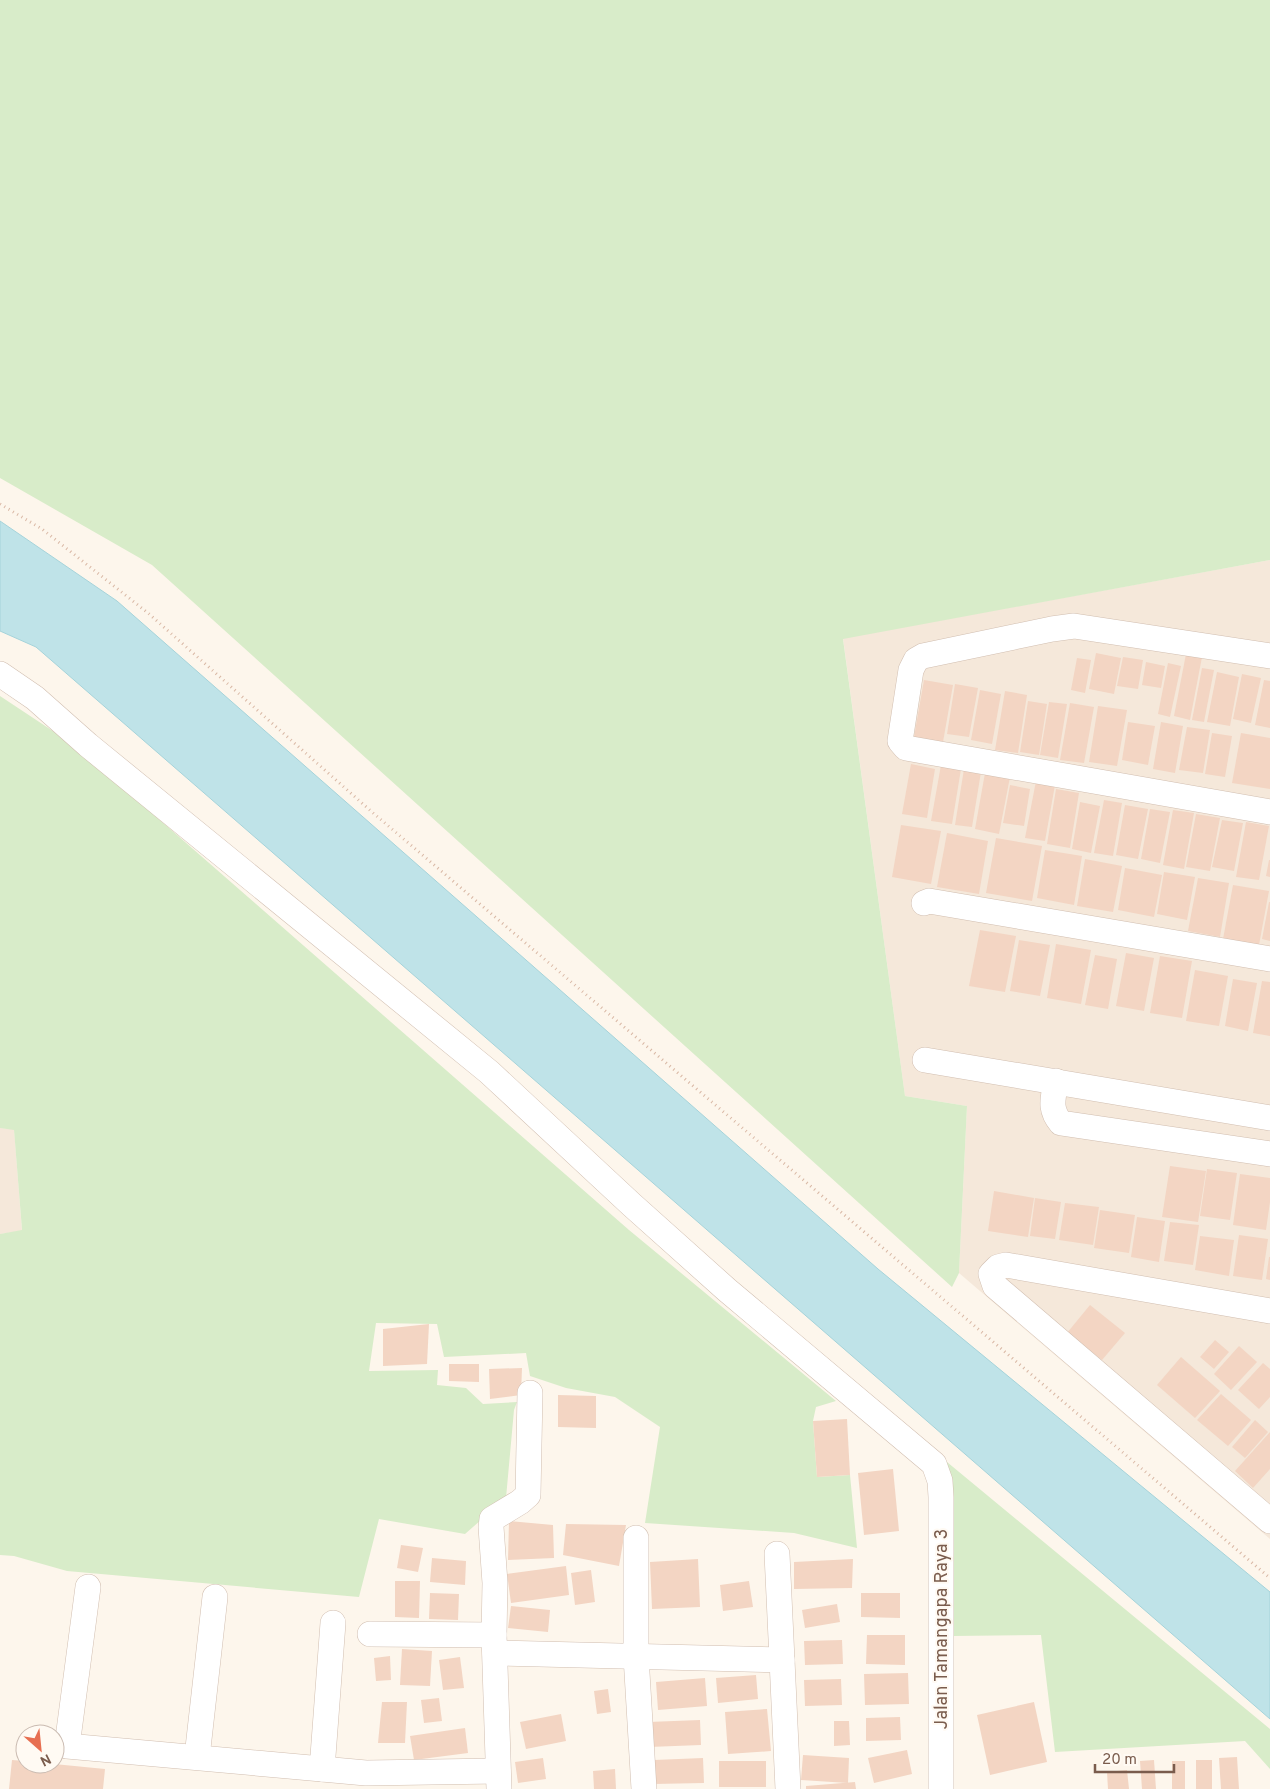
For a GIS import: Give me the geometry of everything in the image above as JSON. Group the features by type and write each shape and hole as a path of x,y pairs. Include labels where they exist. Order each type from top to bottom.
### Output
{"street":[{"path":"1270,656 1074,626 943,650 923,656 916,660 913,665 900,741 906,748 1270,812"},
{"name":"Jalan Tamangapa Raya 3","path":"0,674 35,698 102,757 489,1072 632,1206 727,1290 927,1458 937,1470 941,1498 941,1789"},
{"path":"924,903 928,901 1270,959"},
{"path":"925,1060 1270,1118"},
{"path":"1056,1081 1052,1105 1054,1115 1061,1123 1270,1154"},
{"path":"1269,1312 1006,1265 998,1268 991,1274 994,1286 1270,1521"},
{"path":"88,1587 67,1746 366,1773 498,1780 494,1644 495,1583 491,1527 492,1519 528,1495 530,1393"},
{"path":"636,1538 636,1656 644,1789"},
{"path":"777,1554 788,1789"},
{"path":"197,1758 215,1597"},
{"path":"322,1769 333,1623"},
{"path":"370,1634 636,1656 782,1660"}],"path":[{"path":"0,504 42,530 148,614 372,812 1270,1578"}],"shaded area":[{"path":"1270,560 1270,1539 959,1273 967,1106 905,1096 843,638"},
{"path":"0,1128 14,1129 22,1231 0,1234"}],"green space":[{"path":"0,0 1270,0 1270,560 843,639 905,1096 967,1106 959,1273 952,1287 152,565 0,478"},
{"path":"0,696 74,745 629,1230 836,1401 816,1407 813,1421 817,1477 850,1475 857,1548 794,1533 645,1523 660,1427 615,1397 566,1388 530,1376 526,1353 444,1357 437,1324 376,1323 369,1371 438,1370 437,1385 466,1388 483,1404 517,1402 514,1410 506,1498 465,1534 379,1519 359,1597 67,1571 14,1556 0,1555 0,1234 22,1230 14,1130 0,1128"},
{"path":"947,1462 1270,1729 1270,1769 1245,1741 1055,1752 1041,1635 952,1636"}],"water":[{"path":"0,521 117,601 878,1269 1270,1592 1270,1719 36,647 0,631"}],"building":[{"path":"1096,653 1121,658 1114,694 1089,689"},
{"path":"1186,654 1202,657 1190,720 1174,716"},
{"path":"1123,657 1143,660 1138,689 1117,686"},
{"path":"1077,658 1091,660 1085,693 1071,690"},
{"path":"1146,662 1165,666 1161,688 1142,685"},
{"path":"1168,663 1181,666 1170,717 1158,714"},
{"path":"1202,668 1214,670 1204,722 1192,720"},
{"path":"1217,672 1239,677 1230,726 1207,722"},
{"path":"1242,674 1261,678 1251,723 1233,719"},
{"path":"924,680 953,685 943,742 914,737"},
{"path":"1264,680 1270,681 1270,728 1255,725"},
{"path":"955,684 978,688 969,737 947,734"},
{"path":"980,690 1001,694 992,744 971,740"},
{"path":"1005,691 1027,695 1018,753 995,750"},
{"path":"1028,701 1047,704 1039,755 1020,752"},
{"path":"1049,702 1067,704 1058,758 1040,755"},
{"path":"1070,703 1094,707 1084,763 1060,760"},
{"path":"1098,706 1127,710 1117,766 1089,762"},
{"path":"1128,722 1155,726 1148,765 1122,760"},
{"path":"1161,722 1183,726 1175,773 1153,769"},
{"path":"1187,727 1210,730 1203,773 1179,770"},
{"path":"1212,733 1232,736 1225,777 1205,774"},
{"path":"1241,733 1270,738 1270,789 1232,783"},
{"path":"911,764 935,769 927,818 902,814"},
{"path":"941,765 961,769 952,824 931,821"},
{"path":"964,769 981,772 972,827 955,825"},
{"path":"985,773 1010,777 999,834 975,829"},
{"path":"1036,781 1055,785 1045,841 1025,838"},
{"path":"1010,785 1030,789 1024,826 1003,823"},
{"path":"1056,789 1079,793 1070,848 1047,844"},
{"path":"1104,800 1122,803 1113,856 1094,853"},
{"path":"1080,802 1100,806 1091,853 1072,849"},
{"path":"1125,805 1148,809 1138,859 1116,855"},
{"path":"1150,809 1170,812 1160,863 1141,859"},
{"path":"1173,810 1194,813 1184,869 1163,865"},
{"path":"1196,814 1220,818 1210,871 1186,867"},
{"path":"1222,820 1243,823 1234,871 1212,867"},
{"path":"1246,822 1269,826 1259,880 1236,877"},
{"path":"901,825 941,831 931,884 892,877"},
{"path":"947,833 988,841 979,894 937,887"},
{"path":"996,838 1042,846 1032,901 986,893"},
{"path":"1045,850 1082,856 1074,905 1037,898"},
{"path":"1085,859 1122,866 1113,912 1077,906"},
{"path":"1270,860 1270,877 1266,876"},
{"path":"1125,868 1162,875 1154,917 1118,910"},
{"path":"1164,872 1195,877 1187,920 1157,914"},
{"path":"1198,878 1229,883 1220,937 1188,931"},
{"path":"1233,885 1269,891 1259,945 1223,939"},
{"path":"1270,902 1270,941 1262,939"},
{"path":"980,930 1016,936 1005,992 969,986"},
{"path":"1019,940 1050,945 1040,996 1010,991"},
{"path":"1056,944 1091,950 1081,1004 1047,998"},
{"path":"1126,953 1154,958 1144,1011 1116,1006"},
{"path":"1095,955 1117,959 1108,1009 1085,1005"},
{"path":"1160,956 1192,961 1182,1018 1150,1013"},
{"path":"1195,970 1228,976 1219,1026 1186,1021"},
{"path":"1233,979 1257,983 1248,1031 1225,1026"},
{"path":"1262,981 1270,982 1270,1036 1253,1033"},
{"path":"1170,1166 1206,1171 1198,1222 1162,1217"},
{"path":"1207,1169 1237,1173 1230,1220 1200,1216"},
{"path":"1240,1174 1270,1178 1270,1202 1266,1230 1233,1225"},
{"path":"994,1191 1034,1198 1028,1237 988,1231"},
{"path":"1035,1198 1061,1202 1055,1239 1030,1236"},
{"path":"1065,1203 1099,1207 1093,1245 1059,1240"},
{"path":"1100,1210 1135,1215 1129,1253 1094,1248"},
{"path":"1137,1217 1165,1221 1159,1262 1131,1257"},
{"path":"1170,1222 1199,1225 1193,1265 1164,1261"},
{"path":"1239,1235 1268,1239 1262,1280 1233,1276"},
{"path":"1200,1236 1234,1240 1229,1276 1195,1270"},
{"path":"1270,1257 1270,1280 1266,1279"},
{"path":"1090,1305 1125,1333 1102,1360 1067,1333"},
{"path":"429,1324 427,1364 383,1366 383,1329"},
{"path":"1215,1340 1229,1352 1214,1369 1200,1357"},
{"path":"1239,1346 1257,1362 1231,1390 1214,1374"},
{"path":"1181,1357 1220,1391 1195,1418 1157,1385"},
{"path":"1263,1363 1270,1369 1270,1397 1259,1409 1238,1390"},
{"path":"449,1364 479,1364 479,1382 449,1381"},
{"path":"522,1368 521,1395 490,1399 489,1369"},
{"path":"1221,1394 1251,1420 1228,1446 1197,1420"},
{"path":"558,1395 596,1396 596,1428 558,1427"},
{"path":"847,1419 850,1475 817,1477 813,1421"},
{"path":"1255,1420 1268,1432 1245,1458 1232,1447"},
{"path":"1270,1432 1270,1469 1253,1488 1235,1471"},
{"path":"893,1469 899,1531 864,1535 858,1473"},
{"path":"509,1521 553,1525 554,1558 508,1560"},
{"path":"566,1524 626,1525 619,1566 563,1555"},
{"path":"401,1545 423,1548 418,1572 397,1568"},
{"path":"432,1558 466,1561 465,1585 430,1582"},
{"path":"698,1559 700,1607 652,1609 650,1562"},
{"path":"853,1559 852,1588 794,1589 794,1562"},
{"path":"566,1566 569,1595 511,1603 507,1574"},
{"path":"591,1570 595,1602 575,1605 571,1573"},
{"path":"395,1581 420,1581 419,1618 395,1617"},
{"path":"749,1581 753,1607 723,1611 720,1585"},
{"path":"430,1593 459,1594 458,1620 429,1619"},
{"path":"861,1593 900,1593 900,1618 861,1617"},
{"path":"837,1604 840,1622 805,1628 802,1610"},
{"path":"511,1606 550,1610 548,1632 508,1628"},
{"path":"867,1635 905,1635 905,1665 866,1664"},
{"path":"842,1640 843,1664 805,1665 804,1641"},
{"path":"402,1649 432,1651 430,1686 400,1685"},
{"path":"390,1656 391,1680 376,1681 374,1658"},
{"path":"460,1657 464,1688 443,1690 439,1660"},
{"path":"908,1673 909,1704 865,1705 864,1674"},
{"path":"756,1675 758,1699 718,1703 716,1678"},
{"path":"705,1678 707,1706 658,1710 656,1682"},
{"path":"841,1679 842,1705 805,1706 804,1680"},
{"path":"608,1689 611,1712 597,1714 594,1691"},
{"path":"439,1698 442,1721 424,1723 421,1700"},
{"path":"382,1702 407,1702 405,1743 378,1743"},
{"path":"1034,1702 1047,1762 990,1775 977,1715"},
{"path":"767,1709 771,1751 728,1754 725,1712"},
{"path":"561,1714 566,1741 526,1749 520,1722"},
{"path":"900,1717 901,1740 866,1741 866,1718"},
{"path":"700,1720 701,1745 649,1747 648,1722"},
{"path":"834,1721 849,1721 850,1745 834,1746"},
{"path":"465,1728 468,1753 414,1760 410,1736"},
{"path":"907,1750 912,1774 874,1783 868,1758"},
{"path":"803,1755 849,1758 848,1783 801,1780"},
{"path":"1237,1757 1239,1789 1221,1789 1219,1758"},
{"path":"543,1758 546,1779 518,1783 515,1762"},
{"path":"703,1758 704,1783 654,1784 654,1760"},
{"path":"12,1760 15,1760 15,1774 65,1774 65,1765 105,1769 103,1789 9,1789"},
{"path":"1154,1760 1156,1789 1142,1789 1140,1761"},
{"path":"1196,1760 1212,1760 1212,1789 1196,1789"},
{"path":"719,1761 766,1761 766,1787 719,1787"},
{"path":"1172,1761 1185,1761 1185,1789 1172,1789"},
{"path":"615,1769 616,1789 594,1789 593,1771"},
{"path":"1127,1770 1129,1789 1108,1789 1107,1772"},
{"path":"855,1782 856,1789 806,1789 806,1786"}]}
